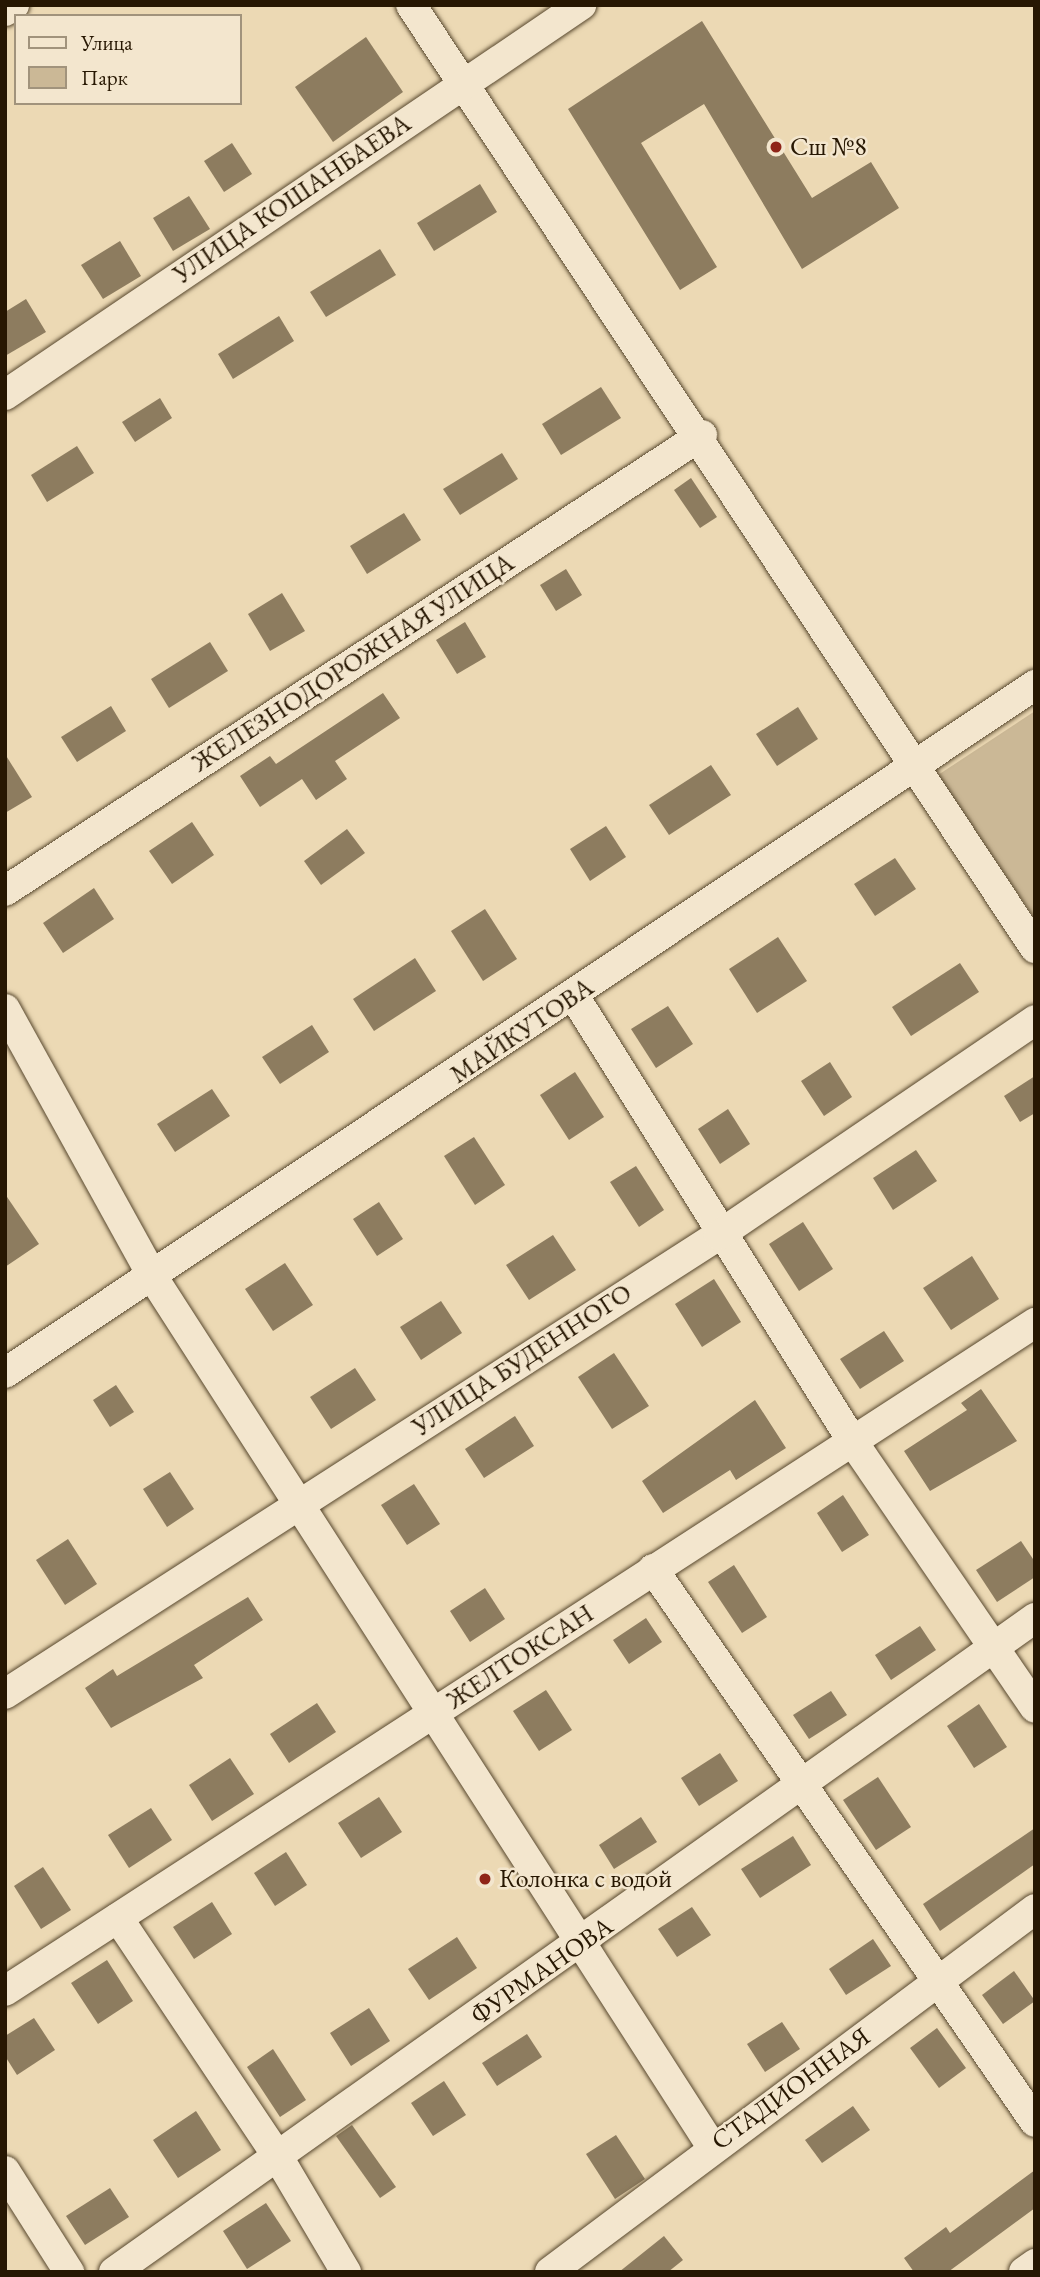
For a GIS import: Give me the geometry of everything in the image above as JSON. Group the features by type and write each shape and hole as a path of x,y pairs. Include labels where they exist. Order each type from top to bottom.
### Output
{"street":[{"path":"5,11 14,5"},
{"path":"411,5 702,435 917,762 1035,948"},
{"name":"УЛИЦА КОШАНБАЕВА","path":"5,396 463,81 581,5"},
{"name":"ЖЕЛЕЗНОДОРОЖНАЯ УЛИЦА","path":"5,891 702,435"},
{"name":"МАЙКУТОВА","path":"5,1373 154,1279 917,762 1035,685"},
{"path":"574,996 719,1235 853,1442 1035,1708"},
{"path":"5,1009 154,1279 301,1502 431,1715 578,1946 712,2147"},
{"name":"УЛИЦА БУДЕННОГО","path":"5,1694 719,1235 1035,1020"},
{"name":"ЖЕЛТОКСАН","path":"5,1992 1035,1323"},
{"path":"653,1569 801,1788 939,1979 1035,2122"},
{"name":"ФУРМАНОВА","path":"114,2272 801,1788 1035,1618"},
{"name":"СТАДИОННАЯ","path":"550,2272 712,2147 1035,1909"},
{"path":"118,1918 278,2157 346,2272"},
{"path":"5,2171 69,2272"},
{"path":"1024,2272 1035,2264"}],"green space":[{"path":"1035,711 1035,919 938,775"}],"building":[{"path":"702,21 812,198 871,162 899,208 802,269 704,104 641,143 717,267 680,290 568,109"},
{"path":"366,37 403,92 333,142 295,87"},
{"path":"232,143 252,174 224,192 204,161"},
{"path":"480,184 497,212 434,251 417,223"},
{"path":"189,196 210,229 173,251 153,218"},
{"path":"120,241 141,276 103,299 81,265"},
{"path":"380,249 396,275 326,317 310,292"},
{"path":"26,299 46,332 5,356 5,312"},
{"path":"279,316 294,341 233,379 218,354"},
{"path":"601,387 621,418 561,455 542,424"},
{"path":"160,398 172,418 135,442 122,422"},
{"path":"77,446 94,473 47,502 31,475"},
{"path":"502,453 518,479 460,515 443,489"},
{"path":"691,478 717,517 700,528 674,490"},
{"path":"404,513 421,540 367,574 350,546"},
{"path":"566,569 582,595 556,611 540,585"},
{"path":"282,593 305,631 270,651 248,614"},
{"path":"465,622 486,657 457,674 436,640"},
{"path":"210,642 228,671 169,708 151,679"},
{"path":"383,693 400,718 335,761 347,779 316,800 302,779 260,807 240,776 270,756 276,764"},
{"path":"111,706 126,731 77,762 61,737"},
{"path":"798,707 818,739 777,766 756,734"},
{"path":"5,754 32,797 5,813"},
{"path":"711,765 731,795 669,835 649,805"},
{"path":"192,822 214,855 172,884 149,851"},
{"path":"606,826 626,857 590,881 570,849"},
{"path":"347,829 365,853 321,885 304,861"},
{"path":"895,858 916,889 875,916 854,884"},
{"path":"94,888 114,919 63,953 43,923"},
{"path":"485,909 517,959 483,981 451,931"},
{"path":"778,937 807,981 757,1013 729,969"},
{"path":"415,958 436,991 374,1031 353,999"},
{"path":"960,963 979,992 911,1036 892,1007"},
{"path":"668,1006 693,1044 656,1068 631,1029"},
{"path":"312,1025 329,1052 280,1084 262,1057"},
{"path":"830,1062 852,1097 824,1116 801,1081"},
{"path":"575,1072 604,1117 569,1140 540,1095"},
{"path":"1035,1076 1035,1113 1020,1122 1004,1096"},
{"path":"212,1089 230,1116 175,1152 157,1124"},
{"path":"728,1109 750,1144 720,1164 698,1129"},
{"path":"474,1137 505,1185 475,1205 444,1156"},
{"path":"916,1150 937,1181 893,1210 873,1178"},
{"path":"636,1166 664,1210 639,1227 610,1182"},
{"path":"5,1194 39,1244 5,1267"},
{"path":"379,1202 403,1239 377,1256 353,1219"},
{"path":"803,1222 833,1269 799,1291 769,1244"},
{"path":"553,1235 576,1270 529,1300 506,1265"},
{"path":"972,1256 999,1299 951,1330 923,1288"},
{"path":"285,1263 313,1305 273,1331 245,1289"},
{"path":"714,1279 741,1322 702,1347 675,1304"},
{"path":"441,1301 462,1333 421,1360 400,1327"},
{"path":"884,1331 904,1361 860,1389 840,1359"},
{"path":"614,1353 649,1406 612,1429 578,1377"},
{"path":"355,1368 376,1400 331,1429 310,1397"},
{"path":"116,1385 134,1412 110,1427 93,1400"},
{"path":"981,1389 1017,1441 930,1491 904,1451 967,1410 961,1403"},
{"path":"755,1400 786,1448 736,1480 730,1470 663,1513 642,1481"},
{"path":"515,1416 534,1446 484,1478 465,1449"},
{"path":"170,1472 194,1509 167,1527 143,1489"},
{"path":"414,1484 440,1524 407,1545 381,1505"},
{"path":"843,1495 869,1535 842,1552 817,1513"},
{"path":"68,1539 97,1584 65,1605 36,1560"},
{"path":"1021,1541 1035,1562 1035,1577 997,1602 976,1570"},
{"path":"734,1565 767,1617 742,1633 708,1582"},
{"path":"485,1588 505,1619 470,1642 450,1611"},
{"path":"248,1597 263,1620 194,1665 203,1678 111,1728 85,1688 113,1669 117,1676"},
{"path":"646,1618 662,1642 629,1664 613,1640"},
{"path":"920,1626 936,1650 891,1680 875,1655"},
{"path":"546,1690 572,1730 539,1751 513,1711"},
{"path":"831,1691 847,1715 809,1739 793,1715"},
{"path":"317,1703 336,1732 289,1763 270,1734"},
{"path":"979,1704 1007,1747 974,1768 947,1726"},
{"path":"720,1753 738,1781 699,1806 681,1778"},
{"path":"230,1758 254,1794 212,1821 189,1785"},
{"path":"878,1777 911,1827 876,1850 843,1800"},
{"path":"379,1797 402,1832 361,1858 338,1823"},
{"path":"151,1808 172,1840 129,1868 108,1835"},
{"path":"641,1817 657,1842 614,1869 599,1845"},
{"path":"1035,1828 1035,1864 940,1931 923,1904"},
{"path":"793,1836 811,1865 760,1898 741,1869"},
{"path":"286,1852 307,1885 275,1906 254,1873"},
{"path":"43,1867 71,1910 41,1929 14,1886"},
{"path":"212,1902 232,1934 194,1959 173,1927"},
{"path":"692,1907 711,1935 677,1957 658,1929"},
{"path":"457,1937 477,1968 429,2000 408,1969"},
{"path":"873,1939 891,1966 846,1995 829,1969"},
{"path":"107,1960 133,2001 98,2024 71,1983"},
{"path":"1014,1971 1035,2001 1003,2024 982,1995"},
{"path":"369,2008 390,2041 351,2066 330,2033"},
{"path":"34,2018 55,2050 17,2075 5,2056 5,2036"},
{"path":"782,2022 800,2049 765,2072 747,2044"},
{"path":"937,2028 966,2068 939,2088 910,2048"},
{"path":"527,2034 542,2057 497,2086 482,2063"},
{"path":"273,2049 306,2100 280,2117 247,2067"},
{"path":"444,2081 466,2115 433,2136 411,2103"},
{"path":"853,2106 870,2130 822,2163 805,2140"},
{"path":"196,2111 221,2150 178,2178 153,2140"},
{"path":"352,2125 396,2187 380,2198 336,2136"},
{"path":"616,2135 645,2179 615,2199 586,2154"},
{"path":"1035,2170 1035,2208 948,2272 914,2272 904,2258 946,2227 950,2233"},
{"path":"110,2188 129,2217 85,2245 66,2216"},
{"path":"266,2203 291,2241 247,2269 223,2231"},
{"path":"664,2236 683,2260 668,2272 619,2272"}],"place":[{"name":"Сш №8","path":"776,147"},
{"name":"Колонка с водой","path":"485,1879"}]}
